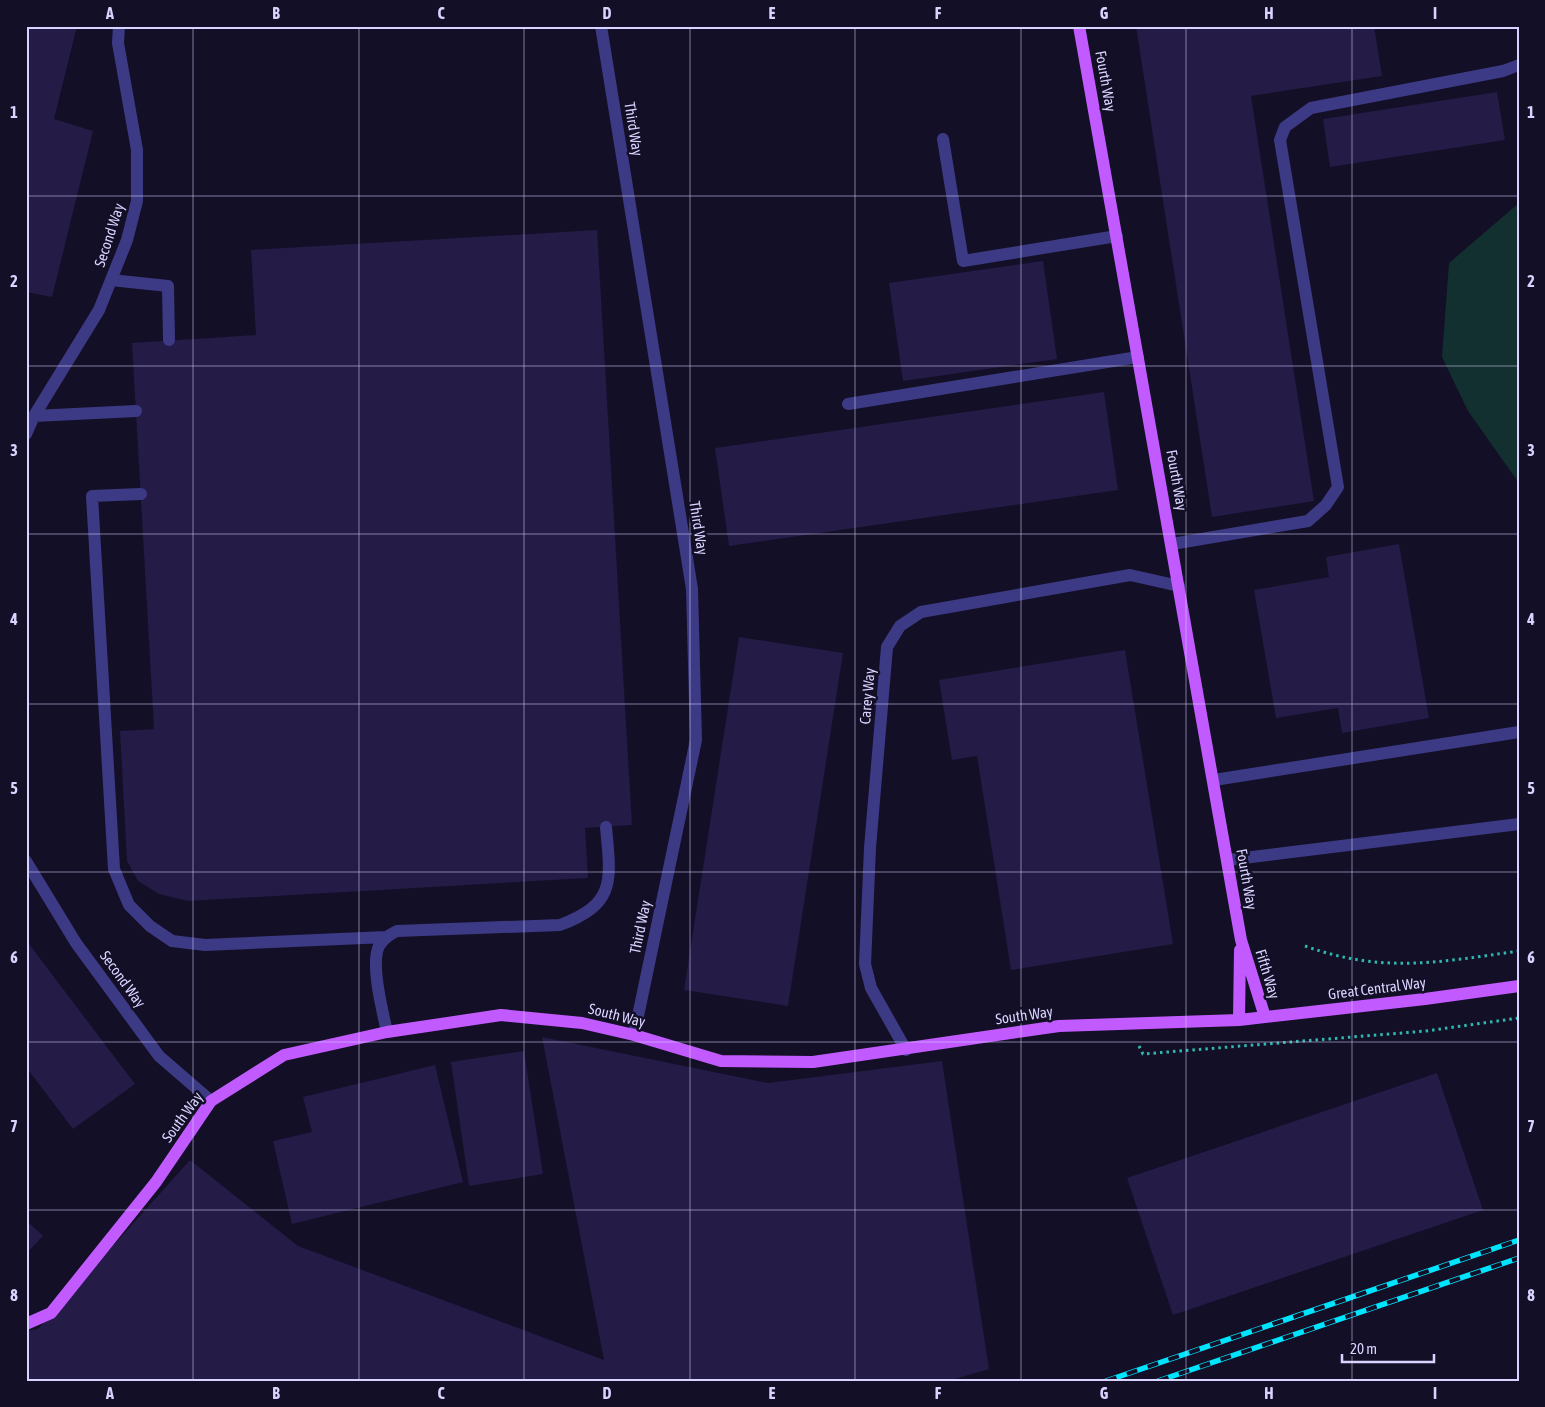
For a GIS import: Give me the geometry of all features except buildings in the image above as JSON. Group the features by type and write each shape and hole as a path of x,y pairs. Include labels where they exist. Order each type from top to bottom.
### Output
{"main road":[{"name":"Fourth Way","path":"1079,26 1241,940"},
{"name":"Fifth Way","path":"1241,940 1264,1017"},
{"path":"1239,1020 1241,940"},
{"name":"Great Central Way","path":"1239,1020 1425,999 1519,986"},
{"name":"South Way","path":"26,1324 51,1313 156,1182 211,1101 284,1055 387,1032 501,1014 582,1023 634,1035 721,1061 813,1062 906,1050 1059,1026 1239,1020"}],"street":[{"name":"Second Way","path":"26,434 34,416 99,310 127,240 138,201 136,150 118,43 119,26"},
{"name":"Third Way","path":"601,26 692,589 696,740 634,1035"},
{"path":"1172,544 1308,522 1326,505 1338,487 1280,140 1284,127 1311,108 1503,71 1519,65"},
{"path":"943,139 963,261 1117,236"},
{"path":"111,280 168,286 169,340"},
{"path":"848,404 1138,357"},
{"path":"34,416 136,411"},
{"path":"140,494 92,496 114,869 129,905 150,926 172,941 205,944 386,937"},
{"name":"Carey Way","path":"906,1050 871,988 865,964 870,848 887,647 900,626 921,612 1130,575 1179,586"},
{"path":"1214,780 1519,732"},
{"path":"1228,860 1519,824"},
{"path":"387,1032 379,999 377,967 378,948 386,937 397,931 560,925 581,917 599,903 607,887 606,827"},
{"name":"Second Way","path":"26,861 76,943 159,1056 211,1101"}],"path":[{"path":"1305,946 1360,962 1418,965 1519,952"},
{"path":"1143,1054 1426,1031 1519,1018"}],"green space":[{"path":"1519,203 1519,483 1468,411 1442,357 1449,263"}],"railway":[{"path":"1106,1381 1519,1240"},
{"path":"1158,1381 1519,1258"}]}
